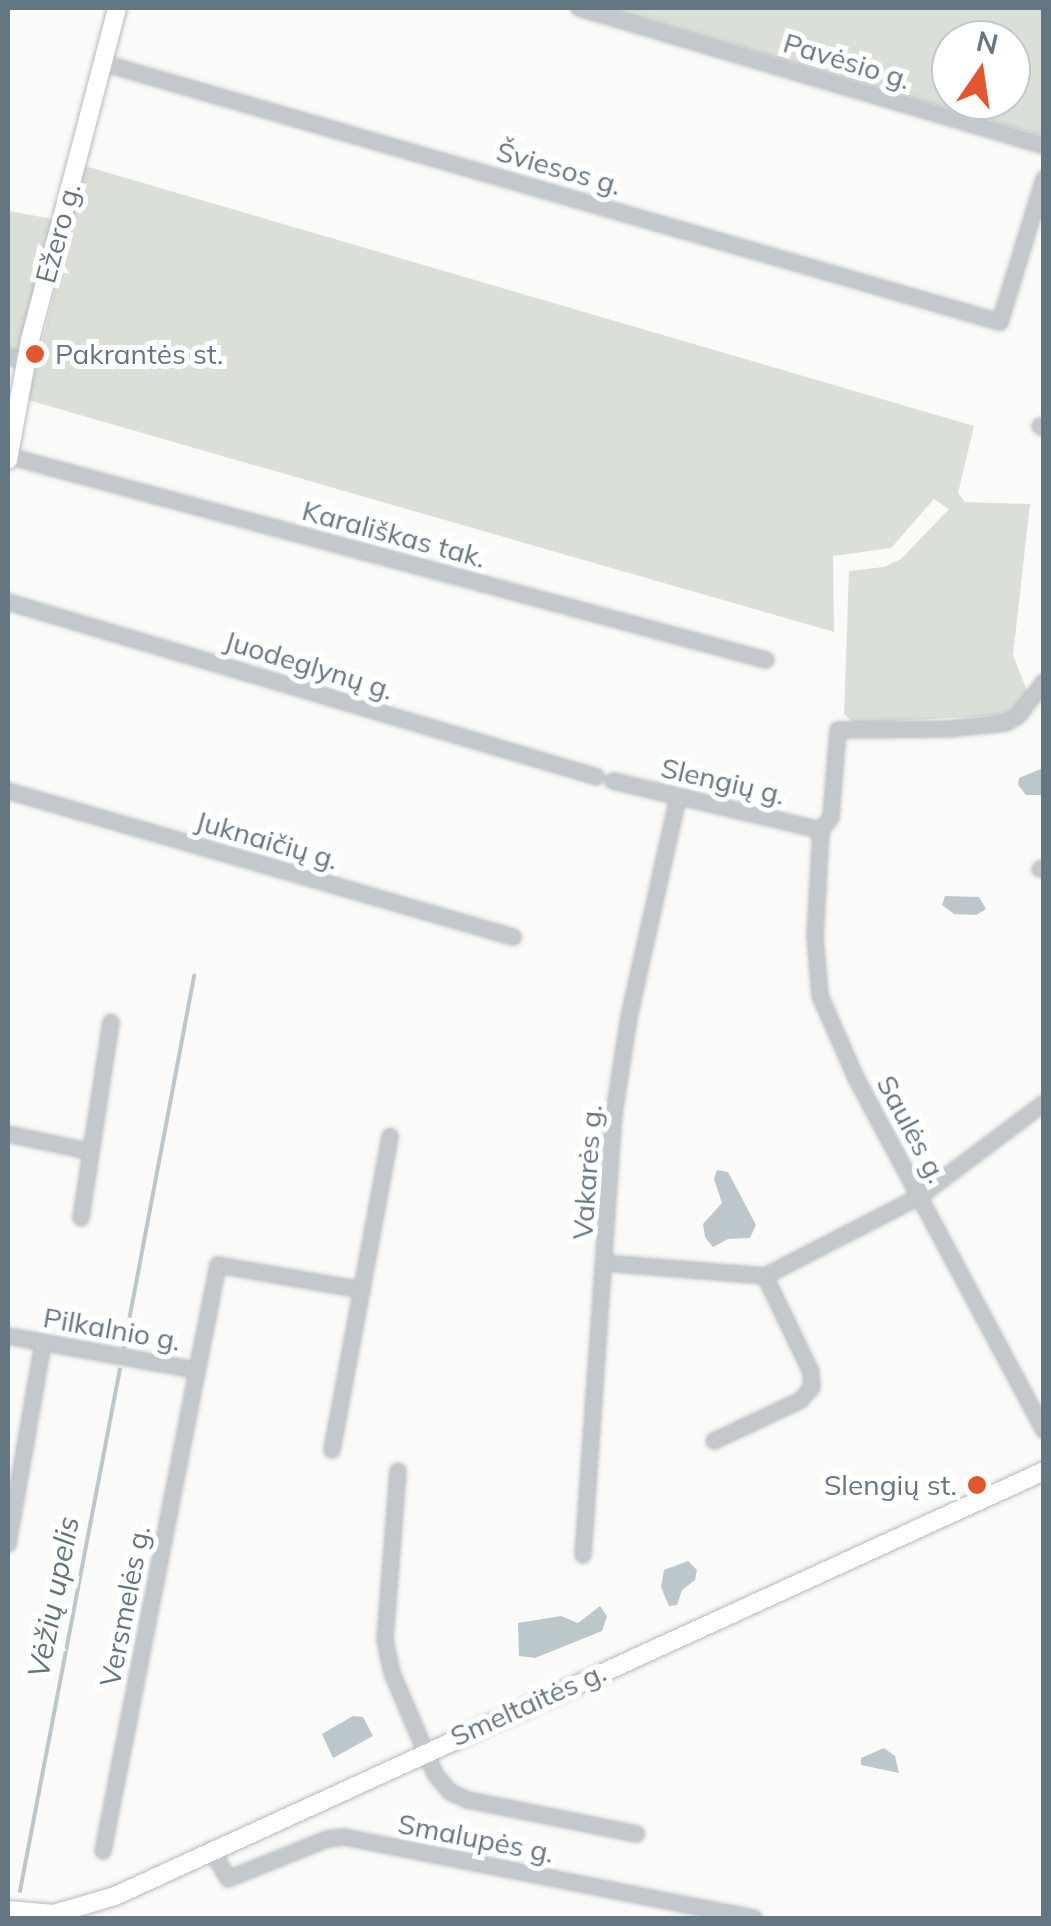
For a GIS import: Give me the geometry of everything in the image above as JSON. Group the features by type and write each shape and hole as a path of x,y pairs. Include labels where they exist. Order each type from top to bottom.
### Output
{"main road":[{"name":"Ežero g.","path":"8,458 16,359 117,8"},
{"name":"Smeltaitės g.","path":"8,1910 40,1916 96,1911 211,1849 1044,1471"}],"street":[{"name":"Pavėsio g.","path":"579,8 1044,146"},
{"name":"Šviesos g.","path":"103,62 1000,322 1044,179"},
{"name":"Karališkas tak.","path":"8,458 766,660"},
{"name":"Juodeglynų g.","path":"8,602 597,777"},
{"name":"Saulės g.","path":"1044,682 1018,716 1006,723 947,729 838,730 831,817 821,830 815,936 820,996 858,1082 1044,1430"},
{"name":"Slengių g.","path":"614,781 821,830"},
{"name":"Juknaičių g.","path":"8,791 513,937"},
{"name":"Vakarės g.","path":"583,1555 614,1114 629,1018 678,797"},
{"path":"80,1218 110,1022"},
{"path":"605,1264 765,1276 919,1196 1044,1103"},
{"path":"8,1134 88,1151"},
{"path":"332,1450 390,1136"},
{"name":"Pilkalnio g.","path":"8,1336 196,1370 218,1265 362,1290"},
{"path":"714,1441 800,1400 812,1387 811,1372 765,1276"},
{"path":"8,1544 43,1342"},
{"name":"Versmelės g.","path":"103,1851 196,1370"},
{"name":"Smalupės g.","path":"398,1471 385,1640 392,1673 423,1752 444,1785 464,1799 637,1834"},
{"name":"Smalupės g.","path":"211,1849 228,1880 328,1838 344,1837 754,1918"}],"shaded area":[{"path":"607,8 1043,8 1043,136 988,120 1031,120 1031,20 931,20 931,103"},
{"path":"85,166 974,426 958,493 965,502 1030,504 1013,655 1028,693 1014,711 1005,715 854,723 844,714 849,571 884,567 901,559 949,509 934,499 891,548 833,556 834,632 28,400"},
{"path":"8,211 53,219 17,352 8,351"},
{"path":"1043,768 1043,795 1026,795 1018,785 1019,778"},
{"path":"945,896 979,897 986,909 976,915 954,914 942,905"},
{"path":"717,1170 728,1172 756,1225 750,1238 728,1239 713,1247 705,1237 703,1224 722,1203 714,1179"},
{"path":"688,1561 697,1570 695,1580 682,1590 677,1605 669,1606 661,1587 664,1570"},
{"path":"600,1606 607,1616 602,1631 535,1658 519,1656 518,1623 561,1616 578,1623"},
{"path":"353,1716 363,1717 373,1736 333,1758 322,1734"},
{"path":"884,1748 895,1756 899,1773 861,1765 861,1758"}],"waterway":[{"name":"Vėžių upelis","path":"124,1347 194,976"},
{"name":"Vėžių upelis","path":"20,1891 120,1369"}],"place":[{"name":"Pakrantės st.","path":"35,354"},
{"name":"Slengių st.","path":"977,1485"}]}
